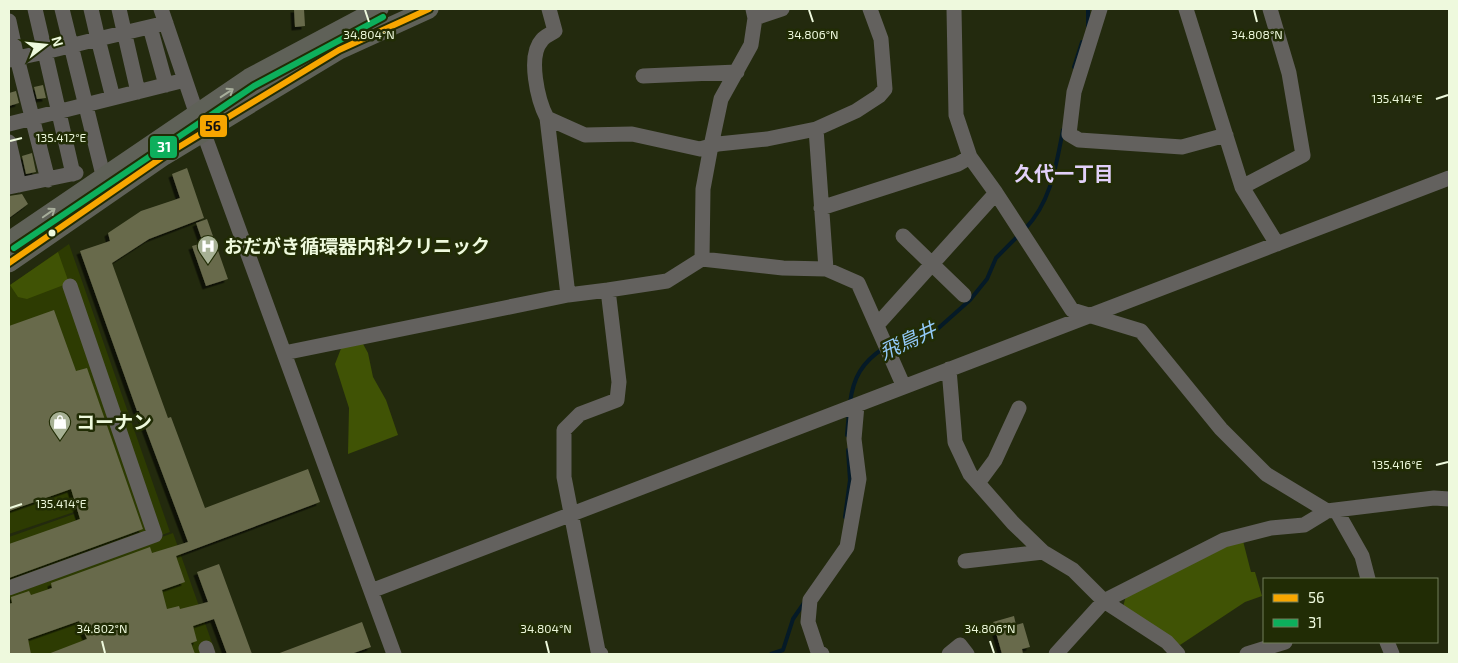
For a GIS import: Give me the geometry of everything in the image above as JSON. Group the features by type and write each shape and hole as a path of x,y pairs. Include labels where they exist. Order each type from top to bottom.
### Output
{"main road":[{"path":"9,241 196,112 249,78 379,9"},
{"path":"9,264 164,156 205,133 339,50 429,9"}],"street":[{"path":"9,142 14,186 75,173 35,9"},
{"path":"62,9 104,175"},
{"path":"91,9 113,98"},
{"path":"119,9 138,92"},
{"path":"549,9 555,31 541,40 534,63 542,108 547,118 568,295"},
{"path":"702,259 702,189 721,99 751,45 754,13 782,9"},
{"path":"547,118 585,135 632,134 700,149 768,139 816,129 856,111 879,96 885,89 881,38 870,9"},
{"path":"954,9 956,115 970,157 996,193 1072,310 1089,317 1141,331 1221,430 1266,474 1332,511 1362,556 1368,578"},
{"path":"1100,9 1074,92 1068,134 1079,140 1182,147 1226,135"},
{"path":"1186,9 1242,187 1277,244"},
{"path":"1242,187 1303,155 1289,73 1270,9"},
{"path":"13,59 150,27 163,16 196,112 394,654"},
{"path":"9,21 13,59 33,119 48,180"},
{"path":"150,27 166,85"},
{"path":"643,76 737,72"},
{"path":"9,124 185,80"},
{"path":"816,129 826,269"},
{"path":"821,208 958,164 970,157"},
{"path":"371,591 1449,178"},
{"path":"877,325 996,193"},
{"path":"903,236 964,295"},
{"path":"284,353 568,295 668,281 702,259 783,268 826,269 858,283 904,387"},
{"path":"9,588 155,535 70,286"},
{"path":"601,654 598,651 564,477 564,430 580,414 617,400 619,382 608,290"},
{"path":"950,369 955,442 970,474 1042,552 1073,570 1104,601 1167,642 1178,654"},
{"path":"822,654 818,652 808,622 810,600 847,547 859,479 854,439 856,405"},
{"path":"978,483 995,460 1020,408"},
{"path":"1060,653 1104,601 1224,540 1272,528 1304,525 1332,511 1434,498 1449,499"},
{"path":"965,561 1042,552"},
{"path":"1247,654 1281,643"},
{"path":"949,654 960,645 968,654"}],"shaded area":[{"path":"69,244 170,532 92,561 74,512 9,534 9,286"},
{"path":"58,252 69,283 27,299 18,297 10,285"},
{"path":"362,342 368,353 373,377 386,400 398,435 348,454 349,408 335,364 342,346"},
{"path":"74,514 91,562 173,533 216,654 9,654 9,537"},
{"path":"1243,541 1251,572 1255,572 1262,596 1245,602 1180,645 1123,607 1127,592 1223,546"}],"building":[{"path":"294,9 304,9 305,26 295,27"},
{"path":"43,85 46,98 37,99 34,87"},
{"path":"16,91 19,103 9,106 9,93"},
{"path":"32,153 36,172 26,174 22,156"},
{"path":"187,168 204,218 149,239 112,263 168,418 171,417 205,508 308,469 320,502 176,556 185,582 162,590 167,609 179,606 180,609 208,602 197,572 219,564 252,654 227,654 214,619 193,626 197,641 191,643 195,654 48,654 87,639 79,621 28,639 31,654 9,654 9,604 12,603 11,597 29,591 31,595 52,588 51,583 150,547 152,553 188,542 139,411 137,411 80,251 110,241 108,233 141,211 180,198 172,174"},
{"path":"22,194 28,204 9,218 9,196"},
{"path":"207,219 228,279 206,286 192,246 203,243 196,223"},
{"name":"コーナン","path":"54,310 76,371 87,368 143,529 9,578 9,544 80,519 71,489 9,511 9,326"},
{"path":"1014,616 1016,625 1023,623 1030,647 1022,649 1023,654 1002,654 993,622"},
{"path":"362,622 371,647 351,654 277,654"}],"waterway":[{"name":"飛鳥井","path":"1088,9 1088,26"},
{"name":"飛鳥井","path":"1074,67 1082,42"},
{"name":"飛鳥井","path":"1025,229 1034,218 1047,195 1055,170 1063,130"},
{"name":"飛鳥井","path":"891,346 933,333 970,300 987,279 996,258 1018,236"},
{"name":"飛鳥井","path":"850,403 853,386 860,371 876,353 884,348"},
{"name":"飛鳥井","path":"847,435 849,412"},
{"name":"飛鳥井","path":"845,517 850,480 848,450"},
{"name":"飛鳥井","path":"771,654 783,650 793,619 804,603"}],"transit line":[{"name":"56","path":"9,263 164,156 339,50 429,9"},
{"name":"31","path":"14,248 254,86 383,17"}],"place":[{"name":"おだがき循環器内科クリニック","path":"208,265"},
{"name":"コーナン","path":"60,441"}],"district":[{"name":"久代一丁目","path":"1064,174"}]}
